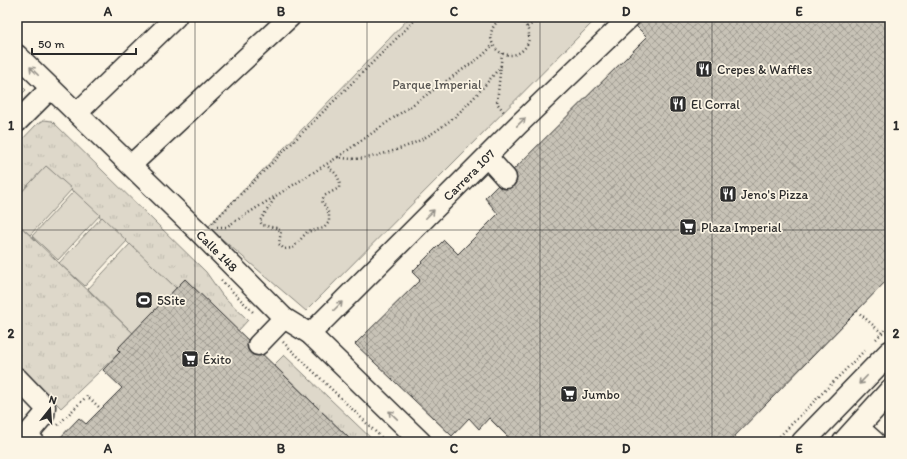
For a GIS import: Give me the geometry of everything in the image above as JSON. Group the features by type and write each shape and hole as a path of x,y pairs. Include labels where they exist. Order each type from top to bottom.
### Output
{"main road":[{"path":"803,442 881,343"},
{"path":"851,434 890,391"}],"street":[{"path":"77,113 176,17"},
{"path":"131,166 290,17"},
{"name":"Carrera 107","path":"310,334 518,125 630,17"},
{"name":"Calle 148","path":"17,54 284,318 310,334 415,439"},
{"path":"17,122 51,88"},
{"path":"487,157 506,178"},
{"path":"258,344 284,318"},
{"path":"17,378 45,407 44,415 27,440"},
{"path":"851,434 875,442"}],"path":[{"path":"418,17 208,227 226,227 326,165 482,56 493,45"},
{"path":"514,17 524,22 527,27 529,38 524,49 514,55 502,53 493,45 491,34 496,23 501,19 514,17"},
{"path":"527,27 542,17"},
{"path":"502,53 497,103 504,112"},
{"path":"338,157 347,159 366,159 396,150 429,137 454,119 471,102 500,66"},
{"path":"275,197 260,221 262,225 276,228 281,231 279,244 284,249 293,248 307,232 324,228 329,222 329,214 322,201 324,196 339,188 340,181 337,174 326,165"},
{"path":"857,311 881,343 890,325"},
{"path":"774,442 866,350"},
{"path":"56,427 87,396 101,409"}],"green space":[{"name":"Parque Imperial","path":"410,17 598,17 306,311 208,227"},
{"path":"17,81 26,90 17,99"},
{"path":"44,120 52,121 206,272 222,295 248,320 238,331 185,279 176,288 46,166 17,197 17,145 36,125"},
{"path":"46,166 72,189 30,235 17,223 17,197"},
{"path":"74,191 100,215 58,260 32,236"},
{"path":"102,217 127,241 85,286 59,263"},
{"path":"17,223 133,333 117,349 120,352 61,408 17,364"},
{"path":"130,244 176,288 133,333 88,289"},
{"path":"284,355 375,442 353,442 274,365"}],"building":[{"name":"Plaza Imperial","path":"634,17 890,17 890,277 729,442 669,442 665,438 661,442 644,442 640,438 636,442 513,442 489,418 479,429 469,418 452,436 355,344 420,280 412,272 444,240 458,254 498,214 485,198 647,37 631,21"},
{"name":"Éxito","path":"185,279 353,442 56,442 79,418 86,424 122,388 103,370 120,352 117,349"}],"place":[{"name":"Crepes & Waffles","path":"704,69"},
{"name":"El Corral","path":"678,104"},
{"name":"Jeno's Pizza","path":"728,194"},
{"name":"Plaza Imperial","path":"688,227"},
{"name":"5Site","path":"144,300"},
{"name":"Éxito","path":"190,359"},
{"name":"Jumbo","path":"569,394"}]}
